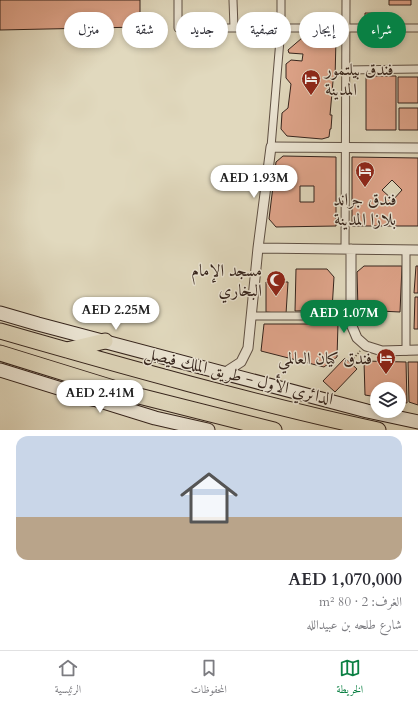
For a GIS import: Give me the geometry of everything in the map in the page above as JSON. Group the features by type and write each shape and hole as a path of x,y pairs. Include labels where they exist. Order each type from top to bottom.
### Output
{"highway":[{"name":"الدائري الأول - طريق الملك فيصل","path":"0,331 112,364 293,411 378,430"},
{"path":"66,350 105,341"},
{"path":"0,353 139,396 274,430"},
{"path":"106,386 101,379 101,374 112,364"},
{"path":"92,398 139,396"}],"main road":[{"path":"0,313 367,411 418,422"},
{"path":"0,370 155,418 208,430"}],"street":[{"path":"178,0 178,28 234,28 233,0"},
{"path":"281,0 281,12"},
{"path":"346,0 346,12"},
{"path":"349,28 418,28"},
{"path":"224,373 241,362 248,348 258,248 271,147 279,48"},
{"path":"346,48 346,147 351,324 357,338 364,345 382,351 418,350"},
{"path":"346,70 418,69"},
{"path":"271,147 418,148"},
{"path":"258,248 418,250"},
{"path":"406,250 406,351"},
{"path":"251,316 351,316"}],"path":[{"path":"350,363 364,345"}],"building":[{"path":"0,0 140,0 140,12 122,12 122,27 114,28 114,12 64,12 64,29 0,30"},
{"path":"389,0 411,0 411,5 389,5"},
{"name":"فندق بيلتمور المدينة","path":"299,41 299,48 336,48 335,80 333,81 330,115 332,115 331,129 329,137 322,139 287,136 281,129 282,113 288,108 291,84 286,78 286,64 291,60 302,61 303,54 289,53 288,50"},
{"path":"366,76 396,76 396,130 366,130"},
{"path":"398,77 418,77 418,103 398,103"},
{"path":"399,108 418,108 418,130 399,130"},
{"path":"283,156 336,157 336,226 276,227 269,219 276,162","holes":["300,186 314,186 314,202 300,202"]},
{"path":"352,157 418,158 418,226 352,226","holes":["392,180 402,190 393,200 382,190"]},
{"path":"364,266 402,266 400,312 358,310 357,272"},
{"path":"416,266 418,266 418,293 414,293"},
{"path":"296,269 327,269 334,277 332,310 295,311"},
{"name":"مسجد الإمام البخاري","path":"266,282 288,282 286,314 266,312"},
{"path":"415,297 418,297 418,329 414,329"},
{"path":"264,324 338,324 337,357 324,367 261,351"},
{"path":"345,358 357,369 335,392 323,381"},
{"name":"فندق كيان العالمي","path":"364,361 406,362 407,403 406,382 370,382 370,396 365,395"},
{"path":"408,362 418,362 418,405 409,402"}],"place":[{"name":"فندق بيلتمور المدينة","path":"311,96"},
{"name":"فندق جراند بلازا المدينة","path":"365,188"},
{"name":"مسجد الإمام البخاري","path":"276,297"},
{"name":"فندق كيان العالمي","path":"386,375"}]}
